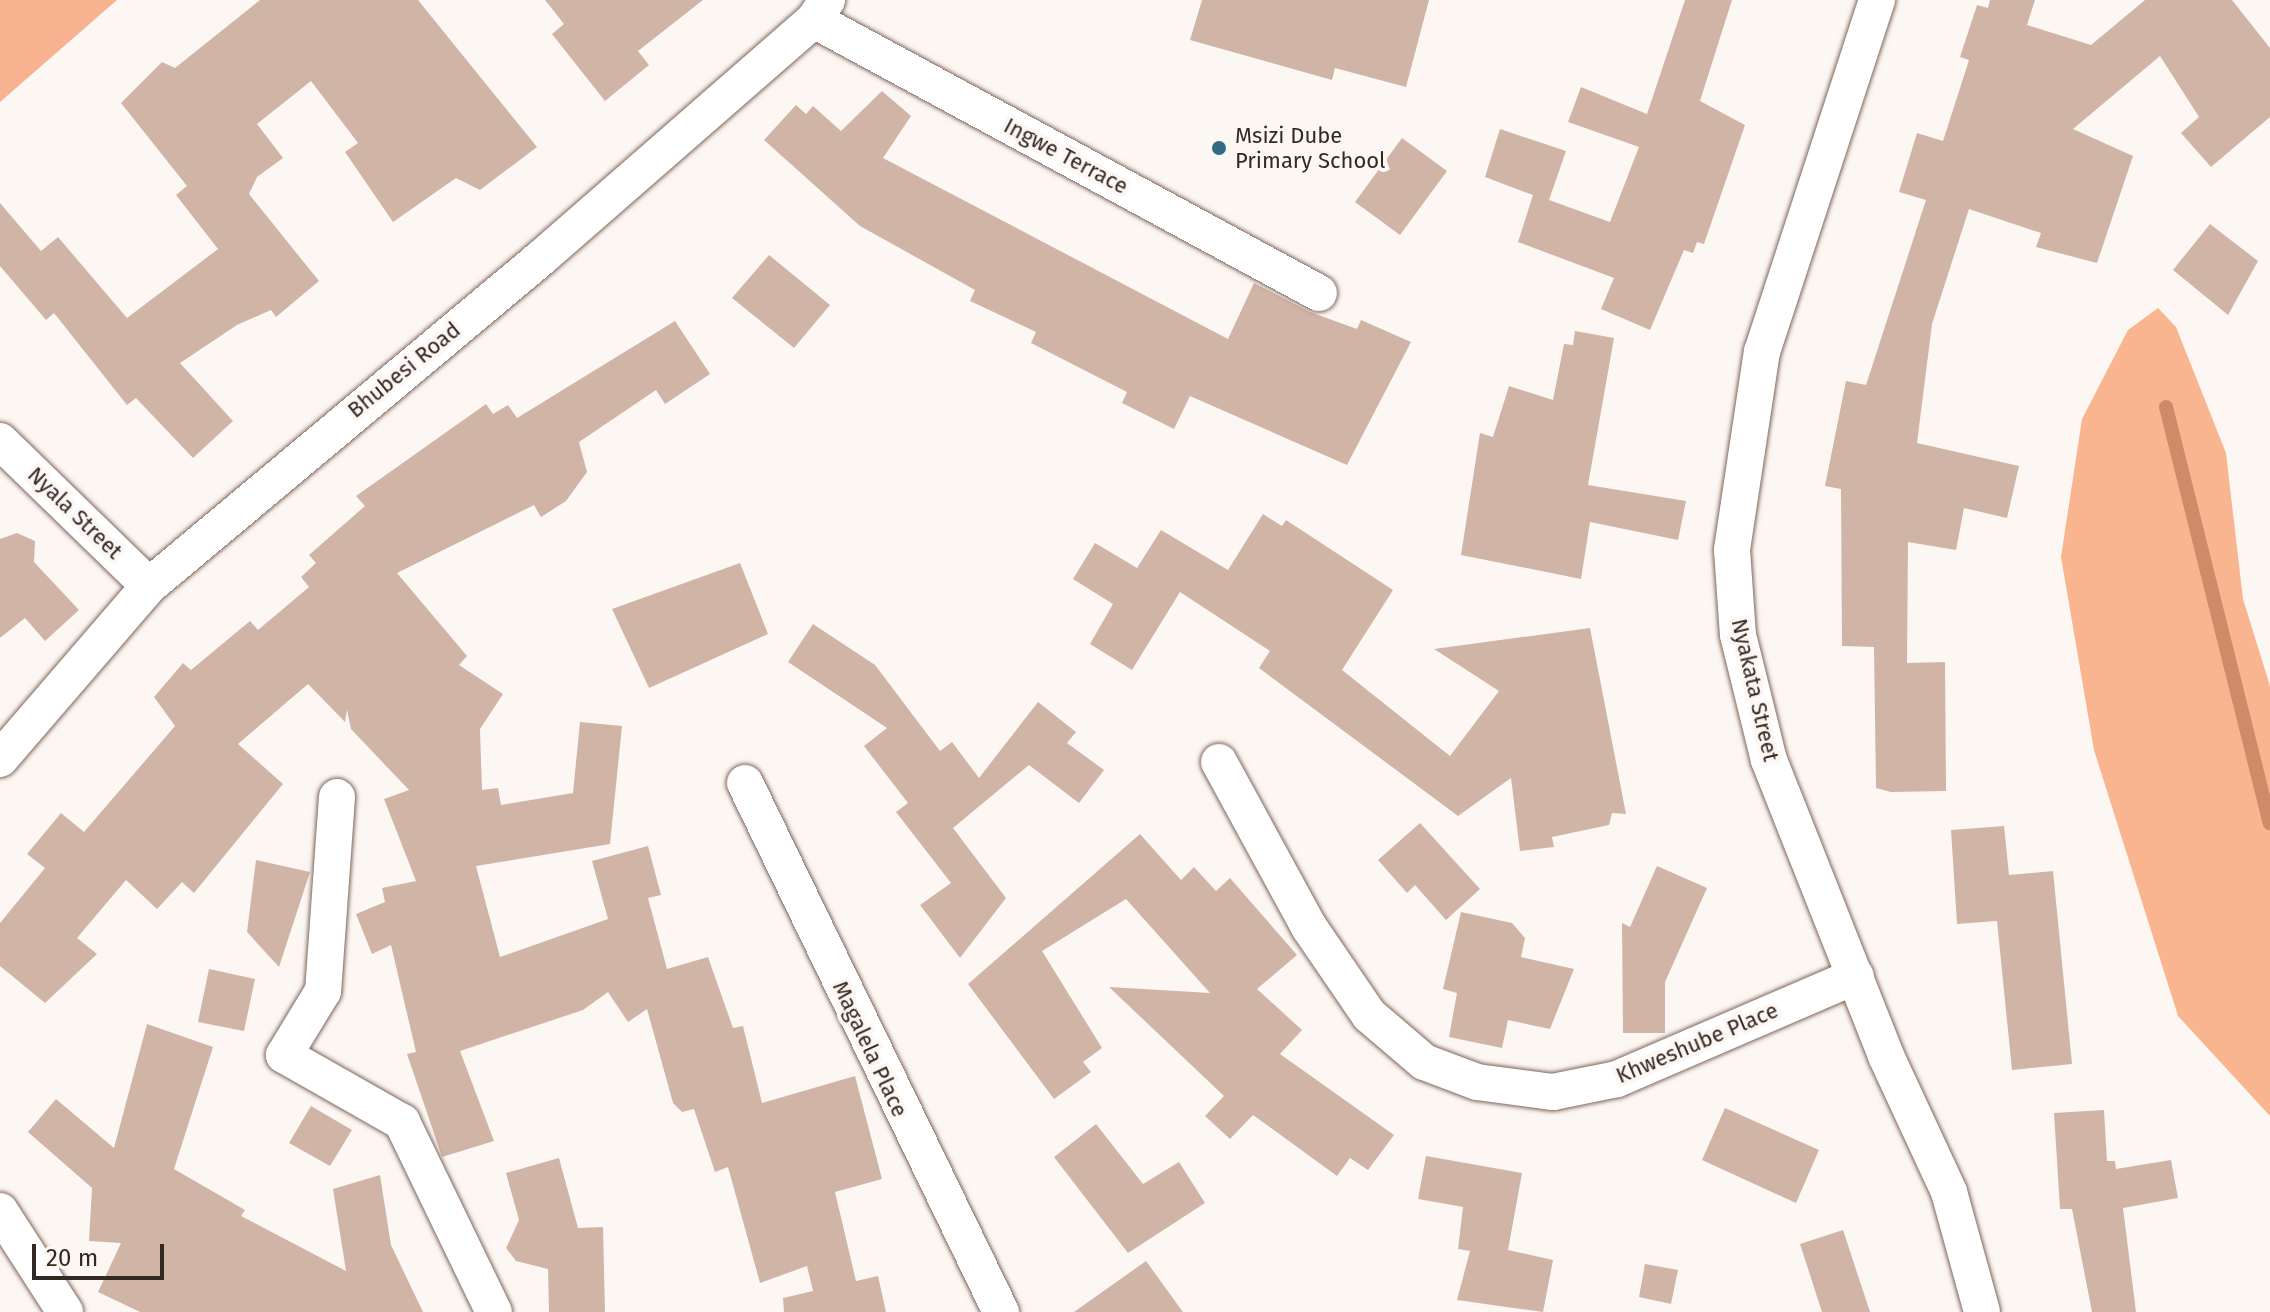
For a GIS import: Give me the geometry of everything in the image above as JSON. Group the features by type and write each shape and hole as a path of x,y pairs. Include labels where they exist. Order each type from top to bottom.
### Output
{"street":[{"name":"Nyakata Street","path":"1877,0 1762,351 1732,550 1738,635 1769,760 1856,976 1949,1192 1982,1312"},
{"name":"Ingwe Terrace","path":"821,10 1319,293"},
{"name":"Bhubesi Road","path":"0,759 149,586 821,10"},
{"name":"Nyala Street","path":"0,441 149,586"},
{"name":"Khweshube Place","path":"1219,762 1309,927 1369,1015 1424,1062 1477,1082 1553,1092 1617,1079 1856,976"},
{"name":"Magalela Place","path":"745,783 1001,1312"},
{"path":"337,797 323,991 284,1055 402,1122 494,1312"},
{"path":"0,1211 65,1312"}],"shaded area":[{"path":"0,0 117,0 0,102"},
{"path":"2158,308 2176,327 2226,453 2243,599 2270,686 2270,1116 2178,1016 2094,750 2061,557 2082,419 2128,330"}],"building":[{"path":"260,0 418,0 537,147 480,190 456,178 393,222 345,152 358,143 311,81 257,124 283,158 257,177 249,194 319,281 276,317 271,310 237,325 180,363 233,421 193,458 136,398 127,405 54,313 46,320 0,266 0,203 41,251 58,237 127,318 218,249 176,195 187,186 121,103 162,62 175,68"},
{"path":"545,0 703,0 638,51 649,65 605,101 552,34 564,24"},
{"path":"1202,0 1429,0 1406,87 1335,68 1332,80 1190,40"},
{"path":"1685,0 1732,0 1700,101 1745,125 1704,244 1697,242 1693,253 1684,250 1650,330 1601,309 1614,278 1518,242 1533,195 1485,177 1500,129 1566,151 1549,200 1610,222 1639,147 1568,122 1581,87 1647,114"},
{"path":"1990,0 2035,0 2027,25 2091,45 2145,0 2232,0 2270,48 2270,117 2211,167 2181,133 2199,117 2160,56 2073,129 2133,156 2097,263 2036,247 2041,233 1969,209 1932,324 1917,443 2019,466 2007,518 1964,508 1956,550 1908,542 1907,663 1945,662 1946,791 1891,792 1876,788 1874,647 1842,646 1841,489 1825,486 1846,381 1866,385 1926,200 1899,192 1917,133 1943,141 1969,60 1960,57 1977,5 1988,8"},
{"path":"882,91 911,116 883,158 1228,339 1254,283 1310,312 1357,329 1361,320 1411,342 1347,465 1190,396 1174,429 1122,403 1127,392 1031,343 1036,332 970,301 975,290 860,226 764,140 796,105 806,114 813,106 841,131"},
{"path":"1402,138 1447,171 1400,235 1355,202"},
{"path":"2210,224 2258,261 2228,315 2173,270"},
{"path":"769,255 830,305 794,348 732,298"},
{"path":"675,321 710,374 665,404 656,390 579,442 587,472 566,501 541,517 534,505 397,573 467,656 459,665 503,694 480,729 482,790 498,788 501,805 573,793 580,722 622,726 610,844 476,866 500,957 608,919 592,861 648,846 661,895 648,898 667,969 708,957 733,1028 743,1026 762,1103 855,1076 882,1179 835,1192 856,1281 878,1276 886,1312 784,1312 783,1298 813,1291 807,1266 760,1283 728,1167 715,1172 694,1109 682,1112 673,1103 647,1009 628,1022 608,992 583,1010 460,1051 494,1141 442,1157 407,1054 416,1052 391,945 372,954 356,914 385,902 382,888 416,881 384,799 409,790 351,729 347,710 345,722 308,684 238,744 283,784 194,893 182,882 157,909 126,880 77,938 97,954 45,1003 0,966 0,923 45,868 27,854 61,813 84,832 175,726 154,697 183,663 191,670 250,621 258,630 309,587 301,577 316,563 309,555 365,506 356,496 486,404 493,414 508,405 517,418"},
{"path":"1575,331 1614,338 1588,485 1686,501 1678,540 1590,522 1581,579 1461,555 1480,433 1493,437 1509,386 1553,400 1564,344 1573,345"},
{"path":"1263,514 1282,526 1286,520 1393,590 1342,670 1450,756 1499,691 1434,649 1590,628 1626,814 1612,813 1609,825 1552,837 1554,847 1520,851 1511,778 1458,816 1259,668 1270,651 1180,592 1132,670 1090,644 1113,604 1073,579 1095,543 1137,568 1161,530 1228,570"},
{"path":"17,533 35,541 34,562 79,610 45,641 25,618 0,638 0,539"},
{"path":"740,563 768,634 649,688 612,609"},
{"path":"813,624 875,665 940,751 952,742 979,778 1038,702 1076,732 1067,743 1104,770 1079,803 1029,765 953,828 1006,898 960,958 920,905 951,883 896,812 908,803 864,746 887,728 788,662"},
{"path":"1420,823 1480,889 1446,920 1415,885 1407,893 1378,860"},
{"path":"2004,826 2009,875 2053,871 2072,1064 2012,1070 1997,921 1957,924 1951,830"},
{"path":"1140,834 1181,880 1194,867 1216,891 1230,878 1297,955 1257,989 1302,1030 1280,1054 1394,1135 1368,1170 1350,1158 1337,1176 1253,1115 1230,1139 1205,1116 1224,1096 1109,987 1210,993 1126,899 1042,951 1102,1048 1083,1062 1091,1072 1054,1099 968,984"},
{"path":"256,860 310,872 279,967 247,932"},
{"path":"1657,866 1707,888 1665,982 1665,1033 1623,1033 1622,923 1630,927"},
{"path":"1461,912 1512,923 1525,938 1521,957 1574,969 1550,1029 1508,1020 1502,1048 1449,1037 1457,993 1443,989"},
{"path":"209,969 255,979 244,1031 198,1022"},
{"path":"147,1024 213,1047 174,1169 245,1210 241,1216 346,1271 333,1189 380,1175 391,1245 423,1312 140,1312 98,1292 121,1243 89,1241 92,1188 28,1132 56,1099 114,1148"},
{"path":"311,1106 352,1130 330,1166 289,1143"},
{"path":"1725,1108 1819,1150 1796,1203 1702,1160"},
{"path":"2104,1110 2107,1161 2115,1161 2116,1169 2171,1160 2178,1198 2123,1208 2136,1312 2092,1312 2072,1209 2060,1209 2054,1113"},
{"path":"1096,1124 1143,1184 1179,1162 1205,1203 1128,1253 1054,1157"},
{"path":"1426,1156 1522,1173 1508,1250 1553,1260 1543,1312 1457,1300 1470,1251 1458,1249 1463,1207 1418,1199"},
{"path":"559,1158 578,1228 603,1227 605,1312 549,1312 548,1269 516,1261 506,1248 519,1220 506,1173"},
{"path":"1843,1230 1870,1312 1822,1312 1800,1244"},
{"path":"1146,1261 1183,1312 1074,1312"},
{"path":"1645,1264 1678,1270 1671,1304 1639,1297"}],"waterway":[{"path":"2166,407 2270,823"}],"place":[{"name":"Msizi Dube Primary School","path":"1219,148"}]}
